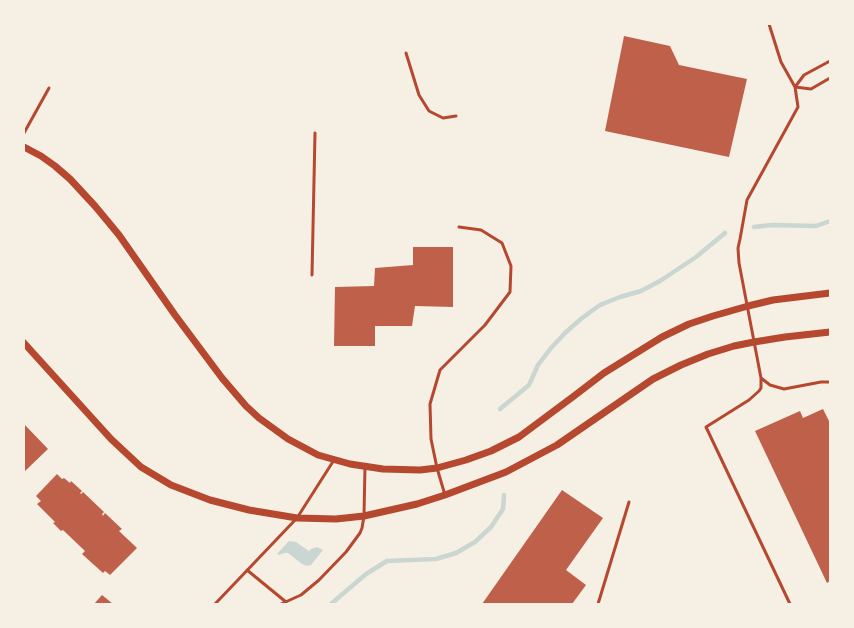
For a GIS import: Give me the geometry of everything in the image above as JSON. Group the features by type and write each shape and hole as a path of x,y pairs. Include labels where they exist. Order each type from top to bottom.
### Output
{"street":[{"path":"24,147 41,156 70,178 95,206 119,235 175,315 222,378 246,406 259,418 288,439 318,455 334,460 365,466 405,470 437,468 491,451 519,437 604,373 662,337 689,324 773,300 830,293"},
{"path":"24,343 111,439 141,467 171,485 210,500 249,510 297,518 336,518 364,516 391,510 445,495 506,472 557,445 653,379 681,365 734,346 785,337 830,332"}],"lane":[{"path":"769,24 781,62 795,87 798,108 747,200 738,248 739,262 761,378 761,388 753,397 706,427 790,604"},
{"path":"406,53 419,94 429,111 443,118 456,116"},
{"path":"795,87 804,75 830,61"},
{"path":"795,87 811,89 830,78"},
{"path":"24,133 49,88"},
{"path":"312,275 315,133"},
{"path":"445,495 437,468 431,439 430,404 440,370 485,325 510,292 512,266 502,243 482,230 459,227"},
{"path":"761,378 770,385 784,389 821,382 830,382"},
{"path":"215,604 297,518 334,460"},
{"path":"280,604 301,595 319,580 346,552 360,533 364,516 365,466"},
{"path":"598,604 629,502"},
{"path":"247,570 286,602"}],"shaded area":[{"path":"289,541 296,542 309,551 317,547 323,550 311,565 307,566 288,553 277,554"}],"building":[{"path":"624,36 670,46 679,65 747,79 729,157 605,131"},
{"path":"413,247 453,247 453,307 415,306 412,326 375,326 375,346 334,346 335,287 374,286 375,268 413,265"},
{"path":"823,409 830,423 830,581 827,583 755,431 800,411 803,418"},
{"path":"24,424 48,449 24,472"},
{"path":"57,474 62,479 64,478 70,483 71,481 82,491 80,493 81,494 83,492 104,512 102,514 103,516 105,513 122,529 119,531 137,548 110,575 105,571 103,573 82,554 85,551 63,530 61,531 53,523 55,522 37,504 41,501 36,496"},
{"path":"562,490 603,518 566,570 586,585 572,604 482,604"},
{"path":"102,595 113,604 94,604"}],"waterway":[{"path":"754,227 772,225 816,226 830,221"},
{"path":"500,409 529,385 538,365 551,348 582,318 600,305 641,291 660,281 696,257 725,233"},
{"path":"331,604 366,574 387,561 436,559 456,553 475,542 491,527 503,509 504,495"}]}
